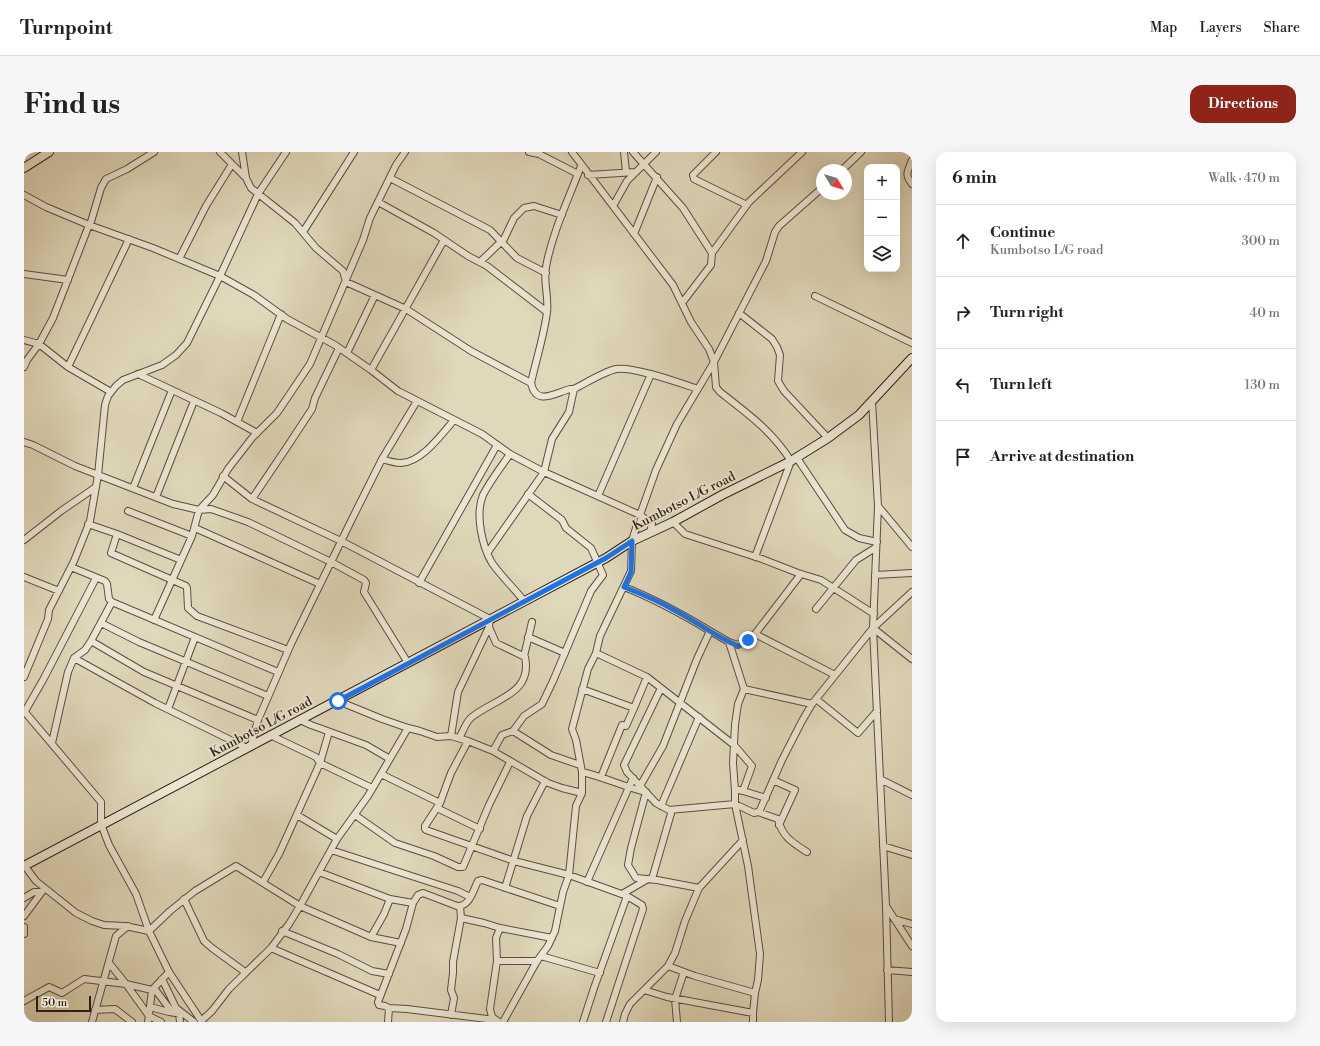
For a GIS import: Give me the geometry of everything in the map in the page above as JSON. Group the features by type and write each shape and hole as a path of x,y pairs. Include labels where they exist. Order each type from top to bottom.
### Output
{"main road":[{"path":"24,168 49,152"},
{"name":"Kumbotso L/G road","path":"24,865 408,663 489,623 524,601 598,562 632,541 673,522 722,495 794,459 828,438 859,414 912,358"}],"street":[{"path":"24,367 53,318 90,225 101,188 106,179 127,169 154,152"},
{"path":"220,152 246,178"},
{"path":"242,152 246,178 251,188 295,223 316,248 343,271 346,282"},
{"path":"24,677 48,619 49,610 71,567 88,524 98,475 105,405 108,396 123,380 162,365 176,355 187,343 258,194 286,152"},
{"path":"303,232 354,152"},
{"path":"154,620 192,536 199,510 213,494 228,469 257,433 277,413 310,364 346,282 370,218 405,152"},
{"path":"529,152 539,154 578,174"},
{"path":"572,152 581,166 672,285 691,322 709,349 714,362 715,382 720,392 754,418 794,459 845,530 859,538 877,542"},
{"path":"624,152 626,172"},
{"path":"613,206 627,181 656,152"},
{"path":"716,152 696,171 693,175 694,179 747,205"},
{"path":"682,303 711,265 712,253 747,205 802,152"},
{"path":"848,164 861,152"},
{"path":"635,153 683,208 712,253"},
{"path":"912,160 907,175 912,184"},
{"path":"179,259 206,206 232,164"},
{"path":"581,166 553,240 546,267 545,284 548,293 547,312 531,383 533,391 536,395 543,398 574,389 615,369 623,368 651,374 698,388"},
{"path":"588,175 636,172"},
{"path":"634,234 657,177"},
{"path":"390,178 490,230 516,258 546,273"},
{"path":"503,1022 552,938 563,892 569,875 576,806 582,793 582,772 576,740 572,729 588,669 596,653 600,636 631,572 632,541 656,470 677,424 714,362 766,261 775,232 779,226 816,193"},
{"path":"24,195 46,207 220,276 254,295 281,314 347,353 398,391 482,434 510,454 544,472 640,515 652,524 650,532"},
{"path":"378,202 487,266 547,312"},
{"path":"480,262 501,242 514,218 524,208 534,206 562,215"},
{"path":"68,367 129,239"},
{"path":"371,370 444,240"},
{"path":"24,274 68,280"},
{"path":"346,282 406,309 471,351 531,383"},
{"path":"347,353 375,295"},
{"path":"816,296 912,342"},
{"path":"739,313 772,339 780,355 778,381 784,391 828,438"},
{"path":"237,422 281,314"},
{"path":"24,340 39,344 68,367 111,392"},
{"path":"252,498 312,408 315,398 339,348"},
{"path":"138,374 257,433"},
{"path":"598,496 651,374"},
{"path":"488,552 544,472 552,439 569,412 574,389"},
{"path":"133,488 172,390"},
{"path":"156,498 194,401"},
{"path":"74,658 168,709 249,746 278,672 320,584 382,459 417,401"},
{"path":"872,401 878,506 877,542 875,548 873,628 886,906 889,1022"},
{"path":"382,459 401,463 411,461 434,444 454,420"},
{"path":"24,442 75,466 156,498 173,504 199,510 211,509 248,522 331,562 364,580 366,583 364,592 408,663"},
{"path":"24,448 33,445"},
{"path":"419,583 497,445"},
{"path":"510,454 484,494 479,506 479,519 492,563 524,601"},
{"path":"755,557 794,459"},
{"path":"223,476 252,498 341,541 489,623 496,643 524,656"},
{"path":"24,540 61,511 96,487"},
{"path":"493,751 502,735 514,731 524,716 542,704 591,591 604,574 591,548 566,528 562,520 528,494"},
{"path":"878,506 912,547"},
{"path":"128,511 192,536"},
{"path":"673,522 685,534 821,580 874,614"},
{"path":"88,524 181,560"},
{"path":"194,528 320,584"},
{"path":"117,534 111,553 186,586 188,608 197,616 288,650"},
{"path":"816,609 856,560 875,548"},
{"path":"71,567 105,581 107,584 109,599 112,602 278,672"},
{"path":"875,575 912,573"},
{"path":"624,587 657,601 738,646 755,634 801,574"},
{"path":"24,577 59,591"},
{"path":"96,578 43,680 24,712 101,802 101,824 109,845 136,894 149,931 169,972 202,1022 245,972 271,948 282,931 289,924 331,850 381,774 408,728"},
{"path":"758,812 802,720 812,704 873,628 912,592"},
{"path":"52,743 68,672 74,658 85,650 91,641 112,602"},
{"path":"459,738 470,718 487,706 497,703 507,697 517,688 524,676 527,666 524,656 532,622"},
{"path":"101,623 139,642 268,696"},
{"path":"450,736 458,692 489,623"},
{"path":"873,628 912,659"},
{"path":"640,786 663,746 697,659 710,631"},
{"path":"755,634 835,675"},
{"path":"168,709 195,637"},
{"path":"528,637 565,653"},
{"path":"91,641 144,672 258,720"},
{"path":"729,642 744,689 738,704 733,763 735,804 744,840 760,954 753,1013 754,1022"},
{"path":"596,653 647,677 734,745 752,766 743,791"},
{"path":"601,777 622,725 626,726 647,677"},
{"path":"661,688 624,765 627,772 661,806 669,810 735,804 754,813 758,812 778,820 781,831 795,844 807,852"},
{"path":"582,689 634,708"},
{"path":"744,689 812,704"},
{"path":"816,699 858,733 877,711"},
{"path":"338,701 382,719 437,737 450,736 468,741 493,751 545,781 562,788 582,793"},
{"path":"661,806 699,717"},
{"path":"300,720 366,745 390,759"},
{"path":"514,731 551,755 580,765"},
{"path":"263,882 279,854 320,763 329,732"},
{"path":"270,735 316,757 320,763 372,788"},
{"path":"468,741 451,772 438,806 424,829 514,861 569,875 625,895 642,905 643,909 606,1022"},
{"path":"355,815 395,843 434,856 458,867 463,866 510,762"},
{"path":"582,772 601,777 628,788 646,792"},
{"path":"381,774 480,828"},
{"path":"587,882 633,778"},
{"path":"880,778 912,795"},
{"path":"773,780 794,790 779,826"},
{"path":"505,888 527,816 545,781"},
{"path":"735,789 766,798"},
{"path":"646,792 628,865 636,878 650,879 699,888"},
{"path":"584,1022 625,895 650,879 672,810"},
{"path":"297,815 338,839"},
{"path":"623,1022 624,1014 630,1004 668,966 675,953 685,920 699,888 744,840"},
{"path":"883,846 912,855"},
{"path":"331,850 458,891 470,897"},
{"path":"24,865 43,890 76,913 92,921 104,924 128,926 149,931"},
{"path":"149,931 184,899 234,866 240,868 300,906 371,937 401,943"},
{"path":"319,872 390,899 413,903"},
{"path":"497,1021 389,1008 378,1004 380,995 401,943 413,903 418,895 423,893 460,906 464,905 480,880 560,906"},
{"path":"24,898 34,892 43,890"},
{"path":"24,916 43,890"},
{"path":"184,899 204,941 245,972"},
{"path":"371,937 384,914 390,899"},
{"path":"451,1015 454,998 451,990 453,962 461,918 460,906"},
{"path":"886,906 912,946"},
{"path":"461,918 500,928 552,938"},
{"path":"894,919 912,924"},
{"path":"92,1022 116,936 128,926"},
{"path":"24,927 24,934"},
{"path":"497,1021 492,1017 490,1009 497,961 496,938 500,928"},
{"path":"282,931 338,954 372,971 389,974"},
{"path":"271,948 380,995"},
{"path":"497,961 539,958 600,973"},
{"path":"109,963 126,984 148,1019 161,1022"},
{"path":"668,966 696,976 755,993"},
{"path":"887,970 912,972"},
{"path":"148,1019 153,989 169,972"},
{"path":"677,1022 675,999 684,972"},
{"path":"24,1001 49,987 62,993 84,979 153,989 172,1012"},
{"path":"162,979 176,1008 194,1022"},
{"path":"644,990 675,999 753,1013"},
{"path":"150,1007 181,1013"},
{"path":"388,1022 389,1008"},
{"path":"95,1010 115,1009 132,1022"},
{"path":"180,1022 181,1013"}],"route":[{"path":"338,701 606,558 632,541 631,572 624,587 651,598 738,646 748,640"}]}
